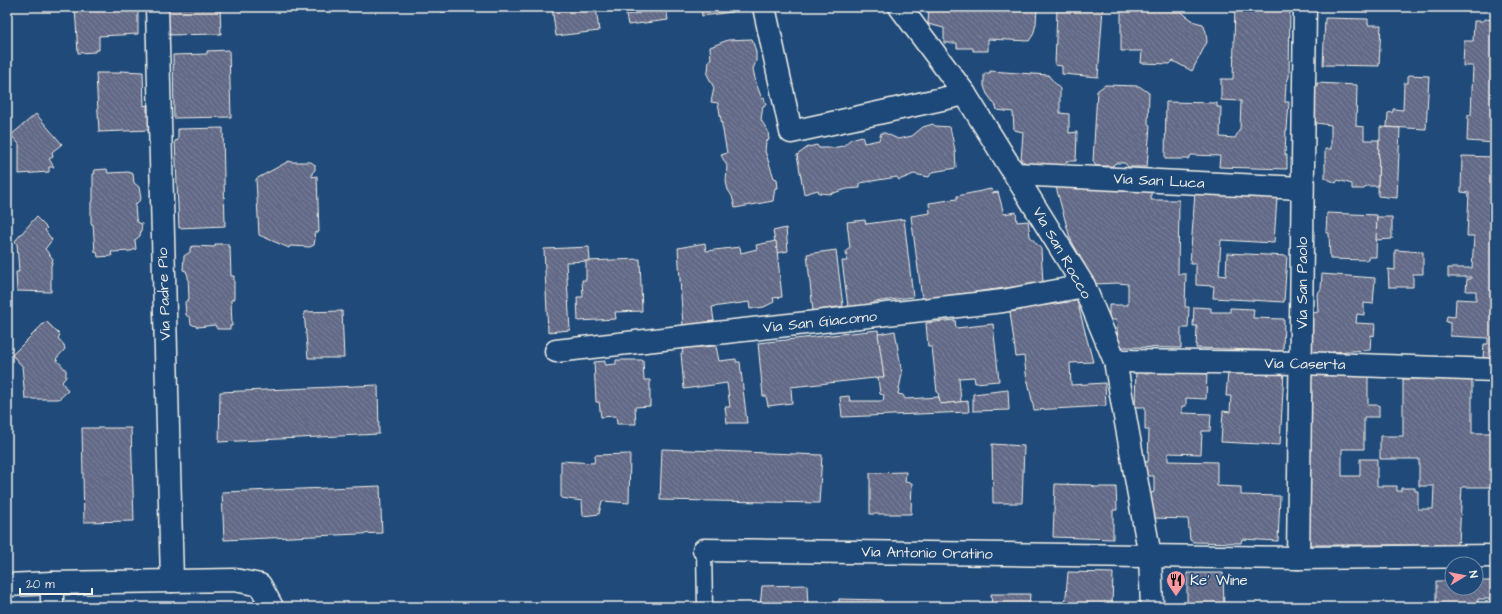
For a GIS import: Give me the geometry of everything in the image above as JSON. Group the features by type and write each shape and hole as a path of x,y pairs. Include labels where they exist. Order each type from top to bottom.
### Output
{"street":[{"name":"Via Padre Pio","path":"157,7 172,581"},
{"path":"764,7 790,132 965,94"},
{"name":"Via San Rocco","path":"900,7 965,94 1084,286 1114,361 1150,556 1152,607"},
{"name":"Via San Paolo","path":"1298,558 1305,7"},
{"name":"Via San Luca","path":"1015,174 1302,188"},
{"name":"Via San Giacomo","path":"556,351 1003,301 1084,286"},
{"name":"Via Caserta","path":"1114,361 1301,363 1495,370"},
{"name":"Via Antonio Oratino","path":"704,550 1298,558 1495,556"},
{"path":"7,585 235,580 260,585 272,607"},
{"path":"52,583 52,607"}],"lane":[{"path":"704,550 705,607"}],"building":[{"path":"138,7 138,34 99,36 99,50 95,50 95,52 78,53 75,8"},
{"path":"165,7 220,7 221,34 165,35"},
{"path":"440,7 460,7 460,10 441,12"},
{"path":"552,7 596,7 599,31 556,36"},
{"path":"639,7 666,7 668,20 628,25 626,15 640,13"},
{"path":"701,7 731,7 732,12 702,16"},
{"path":"929,7 1037,7 1036,24 1033,35 1029,41 988,39 988,51 973,51 973,48 957,48 957,43 944,43 944,28 928,24"},
{"path":"1061,7 1103,7 1098,77 1062,74 1062,66 1055,65 1057,9 1061,10"},
{"path":"1121,7 1157,7 1157,9 1160,7 1177,7 1195,22 1203,24 1207,42 1192,71 1173,61 1170,64 1141,63 1142,51 1121,51"},
{"path":"1235,7 1290,7 1289,77 1286,84 1285,102 1289,102 1285,155 1287,155 1287,169 1219,167 1220,156 1191,155 1188,159 1165,159 1166,102 1217,103 1217,107 1221,107 1220,137 1235,138 1240,129 1241,101 1221,100 1221,79 1233,79"},
{"path":"1325,18 1368,19 1368,25 1381,25 1379,66 1323,65"},
{"path":"1485,19 1495,20 1495,143 1467,141 1468,115 1471,115 1473,66 1463,66 1464,41 1473,41 1474,21 1484,21"},
{"path":"752,39 756,52 756,61 753,69 756,83 766,105 763,106 761,120 768,131 769,140 766,141 765,151 774,178 777,179 778,188 775,188 773,201 735,208 726,182 727,166 721,155 727,153 718,103 711,102 714,88 707,74 709,60 711,59 710,47 728,40"},
{"path":"229,50 231,117 174,118 173,55 207,54 207,51"},
{"path":"120,71 143,72 144,106 147,105 147,112 150,112 150,130 99,132 96,73 120,73"},
{"path":"990,71 1048,75 1060,89 1060,113 1069,114 1069,133 1077,132 1076,161 1066,161 1066,166 1027,164 1021,160 1023,132 1014,130 1013,112 997,110 996,106 987,94 984,86 984,75 985,73 990,73"},
{"path":"1408,75 1429,76 1426,129 1387,127 1388,113 1393,112 1393,109 1403,110 1404,83 1408,83"},
{"path":"1317,83 1357,85 1356,126 1364,127 1364,140 1379,140 1378,186 1367,186 1364,189 1352,189 1352,184 1338,180 1336,183 1325,178 1325,149 1331,149 1331,125 1316,123 1316,121 1312,120 1312,86 1317,86"},
{"path":"1105,85 1139,86 1149,93 1148,124 1150,125 1147,167 1128,167 1125,163 1115,163 1113,166 1096,166 1093,161 1097,91"},
{"path":"36,114 62,144 52,152 53,157 49,159 54,167 49,167 49,172 19,174 19,144 11,135"},
{"path":"933,124 935,126 950,127 955,150 956,168 932,172 929,177 914,174 899,180 897,177 860,183 860,188 847,189 830,194 819,193 818,190 804,194 797,155 808,147 817,145 819,148 843,146 851,139 862,136 864,143 879,140 881,133 885,133 898,139 912,136 923,127"},
{"path":"1380,127 1400,128 1397,198 1378,196"},
{"path":"223,128 225,226 179,228 175,141 178,140 178,129"},
{"path":"1462,156 1495,157 1495,358 1483,358 1484,344 1488,344 1488,338 1450,336 1450,323 1446,322 1447,316 1455,317 1456,299 1476,300 1476,291 1466,291 1467,279 1471,279 1471,277 1448,277 1448,268 1472,268 1474,236 1467,236 1469,193 1461,192"},
{"path":"289,161 311,162 315,165 315,170 312,173 312,177 317,176 319,232 314,233 314,245 310,247 290,246 289,248 259,235 256,179"},
{"path":"107,169 108,173 128,172 133,174 134,183 139,187 141,199 135,205 136,218 137,222 142,224 140,236 135,240 136,249 131,251 111,252 112,256 98,257 97,252 95,252 93,224 91,224 93,174 95,173 94,170"},
{"path":"1056,187 1118,187 1118,191 1151,191 1151,200 1179,200 1178,274 1186,274 1185,307 1189,307 1188,328 1181,328 1181,348 1119,347 1116,320 1109,320 1109,305 1128,305 1128,284 1095,284 1070,238"},
{"path":"991,189 992,193 998,192 1004,214 1016,212 1017,222 1028,221 1030,236 1041,249 1043,283 922,299 911,216 930,213 929,203 957,199 957,196"},
{"path":"1195,192 1252,195 1253,197 1277,197 1274,243 1221,240 1219,275 1226,276 1227,253 1287,256 1284,302 1213,298 1214,286 1196,285 1196,264 1190,264"},
{"path":"1327,213 1377,215 1376,257 1368,257 1368,260 1330,259 1329,233 1326,233"},
{"path":"36,217 47,228 45,230 52,240 45,249 53,259 51,266 51,292 17,291 16,272 19,272 17,244 15,241"},
{"path":"1377,217 1392,217 1392,239 1376,240"},
{"path":"904,219 913,297 848,307 842,261 847,261 846,251 850,248 847,222 865,220 866,224"},
{"path":"786,228 788,251 777,253 773,231"},
{"path":"776,241 782,297 773,298 774,302 764,307 750,309 749,302 712,307 714,321 683,326 678,248 705,243 706,251 740,247 741,253 757,249 756,245"},
{"path":"215,244 228,244 228,247 230,247 231,276 234,276 234,299 231,300 232,326 230,326 230,329 217,329 215,325 198,327 191,324 190,318 186,315 185,302 189,299 188,276 186,271 183,270 184,256 190,252 190,248 193,246 215,247"},
{"path":"589,247 590,261 566,262 570,330 548,332 544,249"},
{"path":"836,250 843,306 813,311 807,254"},
{"path":"1395,250 1423,252 1423,274 1413,274 1413,287 1389,287 1388,269 1395,270"},
{"path":"640,259 642,311 615,312 616,319 578,321 577,297 583,297 582,280 586,280 586,261"},
{"path":"1322,274 1375,278 1373,304 1364,303 1364,315 1357,314 1356,323 1375,324 1374,336 1371,335 1370,350 1332,352 1332,354 1307,352 1309,314 1318,312 1317,294 1321,289"},
{"path":"1077,301 1093,362 1070,363 1071,385 1105,383 1106,406 1034,410 1028,381 1027,382 1024,356 1016,357 1010,312 1022,310 1023,308"},
{"path":"1194,307 1211,308 1211,312 1230,312 1230,308 1254,309 1253,318 1284,319 1283,351 1196,348 1197,326 1193,326"},
{"path":"342,311 344,358 308,358 304,312"},
{"path":"955,320 956,328 993,324 999,381 975,383 974,377 959,378 961,402 940,404 937,392 932,347 928,347 926,323"},
{"path":"46,321 60,335 58,338 64,345 65,349 56,359 66,370 66,377 62,382 68,391 59,399 25,399 22,366 12,355"},
{"path":"878,330 884,377 791,387 792,403 768,406 766,396 763,396 758,343"},
{"path":"895,331 902,374 898,394 903,395 905,399 939,397 940,404 968,401 969,412 842,417 840,397 849,396 850,401 883,401 884,395 880,394 878,377 884,377 878,334"},
{"path":"716,346 719,361 736,359 736,362 740,362 747,423 727,423 725,407 730,407 727,383 684,389 681,353 683,353 682,348"},
{"path":"616,360 643,360 644,380 650,380 650,406 635,407 636,424 617,424 616,416 601,417 599,402 596,402 594,362 605,361 605,365 616,364"},
{"path":"1136,366 1207,372 1206,399 1186,398 1186,406 1182,406 1182,413 1211,414 1210,431 1202,431 1201,454 1168,453 1168,461 1217,462 1217,486 1241,487 1241,495 1280,496 1278,541 1242,539 1241,543 1193,542 1190,540 1188,519 1153,518 1142,496 1154,492 1154,476 1139,476 1140,461 1148,462 1149,430 1145,430 1145,407 1135,407"},
{"path":"1284,371 1280,445 1221,442 1223,411 1230,412 1231,396 1226,396 1228,372"},
{"path":"1308,375 1368,375 1368,405 1379,405 1379,417 1364,417 1364,449 1342,449 1342,476 1360,476 1360,459 1377,459 1377,486 1397,486 1397,491 1401,491 1401,488 1415,488 1415,491 1418,491 1418,509 1433,509 1434,486 1419,486 1419,459 1380,459 1380,436 1403,436 1403,379 1472,379 1472,433 1495,433 1495,487 1462,487 1459,542 1457,541 1457,545 1308,545"},
{"path":"378,385 379,434 219,442 220,392"},
{"path":"1008,390 1009,410 973,411 973,394"},
{"path":"82,428 131,428 134,521 84,522"},
{"path":"992,444 1024,446 1022,503 993,503"},
{"path":"662,449 822,455 819,503 660,500"},
{"path":"630,454 629,503 602,501 599,514 583,516 582,501 561,498 561,461 594,463 595,455"},
{"path":"906,472 905,482 912,483 911,514 870,514 870,473"},
{"path":"1055,484 1116,487 1117,510 1113,510 1113,539 1053,537"},
{"path":"380,486 382,533 224,540 222,492"},
{"path":"1068,572 1113,573 1112,607 1065,607"},
{"path":"1187,573 1223,573 1224,607 1187,607"},
{"path":"1436,581 1444,581 1444,596 1484,596 1484,581 1491,581 1491,599 1478,599 1478,607 1436,606"},
{"path":"807,585 808,607 760,607 762,586"},
{"path":"991,594 1030,594 1029,607 992,607"},
{"path":"839,599 882,600 883,607 838,607"}],"place":[{"name":"Ke' Wine","path":"1176,597"}]}
